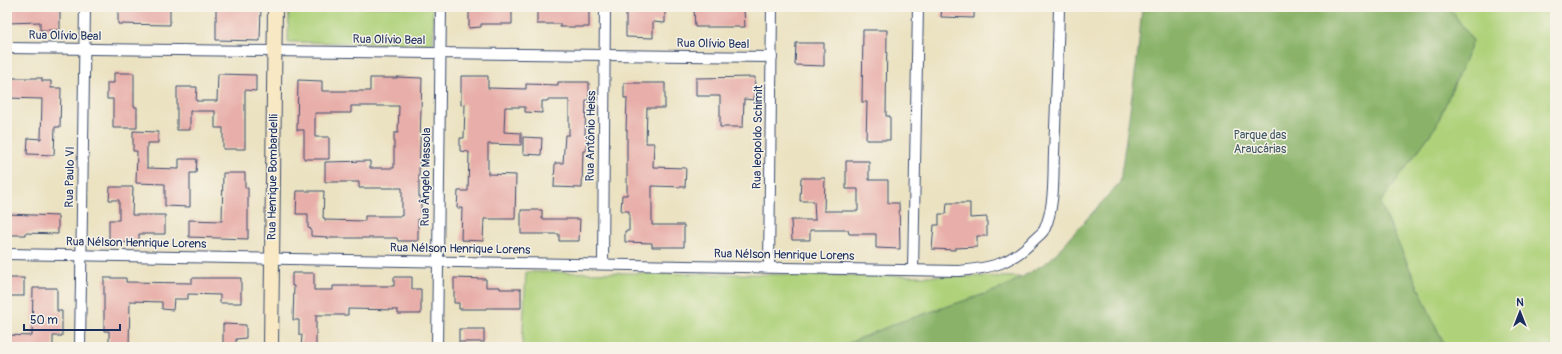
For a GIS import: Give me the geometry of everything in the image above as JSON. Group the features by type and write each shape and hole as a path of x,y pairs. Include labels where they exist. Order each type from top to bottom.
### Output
{"street":[{"name":"Rua Paulo VI","path":"80,347 85,7"},
{"name":"Rua Henrique Bombardelli","path":"270,347 275,7"},
{"name":"Rua Ângelo Massola","path":"437,347 441,7"},
{"name":"Rua Antônio Heiss","path":"603,264 605,7"},
{"name":"Rua leopoldo Schimit","path":"769,267 772,7"},
{"path":"913,270 918,7"},
{"name":"Rua Nélson Henrique Lorens","path":"7,254 959,271 984,269 998,265 1014,256 1029,246 1045,229 1052,204 1059,7"},
{"name":"Rua Olívio Beal","path":"7,48 772,57"}],"green space":[{"path":"289,7 433,7 433,44 288,42"},
{"name":"Parque das Araucárias","path":"1142,7 1449,7 1473,41 1436,126 1380,203 1445,347 839,347 897,323 1003,288 1049,261 1120,182 1138,52"},
{"path":"1449,7 1555,7 1555,347 1445,347 1380,203 1436,126 1473,41"},
{"path":"526,272 1021,277 1003,288 897,323 839,347 522,347"}],"building":[{"path":"7,7 60,7 60,30 40,30 40,22 7,23"},
{"path":"118,7 170,7 170,25 118,24"},
{"path":"216,7 261,7 260,41 216,40"},
{"path":"469,7 512,7 512,24 481,24 481,27 469,28"},
{"path":"537,7 589,7 589,27 560,27 560,24 537,24"},
{"path":"942,7 974,7 974,18 941,17"},
{"path":"626,9 665,10 665,23 653,22 653,38 626,37"},
{"path":"694,9 744,9 745,27 695,27"},
{"path":"863,30 887,30 886,116 890,116 890,140 866,140 867,102 862,102"},
{"path":"796,43 824,43 824,66 795,65"},
{"path":"114,73 134,73 134,107 137,107 137,128 113,128 113,99 107,99 107,83 114,83"},
{"path":"218,74 256,75 256,91 245,90 245,149 223,149 223,128 215,128 215,111 190,111 190,130 177,130 177,87 197,87 196,101 217,101"},
{"path":"461,76 488,76 488,88 526,89 526,84 558,85 558,82 589,82 589,100 586,100 585,135 587,135 586,151 583,151 582,188 554,187 555,163 563,163 565,135 569,135 569,100 542,101 542,113 525,112 525,107 505,107 504,132 521,133 521,145 488,144 488,174 516,175 515,219 484,219 483,241 461,240 462,208 457,208 458,191 468,191 469,152 460,151 460,138 464,138 465,104 461,105"},
{"path":"755,77 754,100 744,99 743,127 720,127 720,96 696,96 696,78"},
{"path":"7,78 42,78 42,81 51,81 51,88 61,88 60,127 55,127 54,155 27,154 28,138 41,139 42,99 7,98"},
{"path":"370,78 422,78 419,174 421,219 418,219 418,241 398,241 397,238 327,238 328,237 311,236 311,229 308,228 308,214 296,214 297,191 324,191 323,218 325,218 325,220 365,221 365,216 402,216 402,188 359,188 359,182 325,182 325,162 370,161 370,168 394,168 394,133 398,133 399,106 351,106 351,113 315,113 315,137 329,137 329,159 304,159 304,130 297,130 298,80 322,81 322,91 370,91"},
{"path":"624,83 665,83 665,108 647,108 646,143 654,143 653,167 686,168 685,187 652,186 652,225 684,225 684,247 652,247 652,243 625,242 625,231 629,231 629,211 621,211 622,195 627,195 627,98 624,98"},
{"path":"133,131 158,132 158,143 147,143 147,168 179,169 179,159 197,159 196,173 190,173 190,207 165,206 165,184 136,183 137,151 133,151"},
{"path":"523,137 542,138 541,155 523,154"},
{"path":"846,161 869,161 869,180 888,180 888,203 899,203 900,249 876,248 876,234 849,234 848,230 810,230 810,240 792,240 791,220 815,220 814,201 800,201 801,178 825,178 824,211 858,211 858,189 846,189"},
{"path":"223,173 245,173 245,188 248,188 248,239 189,237 189,220 222,221"},
{"path":"110,187 133,187 132,215 165,215 165,234 139,234 139,243 109,242 109,220 119,220 119,200 109,200"},
{"path":"947,203 970,203 970,218 987,217 987,236 977,236 977,247 955,248 955,250 932,249 934,225 939,225 939,214 946,214"},
{"path":"521,210 542,210 542,219 580,219 579,241 559,241 559,234 521,234"},
{"path":"7,214 58,216 58,234 25,233 25,235 7,235"},
{"path":"292,273 314,273 314,290 333,290 333,286 394,286 394,277 412,277 412,289 421,289 421,314 398,314 398,310 348,309 348,315 316,315 316,347 301,347 302,335 299,335 299,320 293,320 294,286 292,286"},
{"path":"7,278 24,278 24,296 7,296"},
{"path":"104,278 126,278 126,282 192,283 192,278 241,278 241,303 220,303 220,295 188,294 188,299 174,299 173,310 162,309 162,302 130,301 129,347 109,347 109,331 104,331"},
{"path":"454,278 486,279 486,287 521,289 521,308 459,309 459,303 454,303"},
{"path":"33,288 57,288 57,311 62,311 62,336 53,336 53,347 7,346 7,335 32,336"},
{"path":"223,324 246,325 246,338 236,339 236,347 223,347"},
{"path":"459,329 484,329 484,342 459,342"}]}
